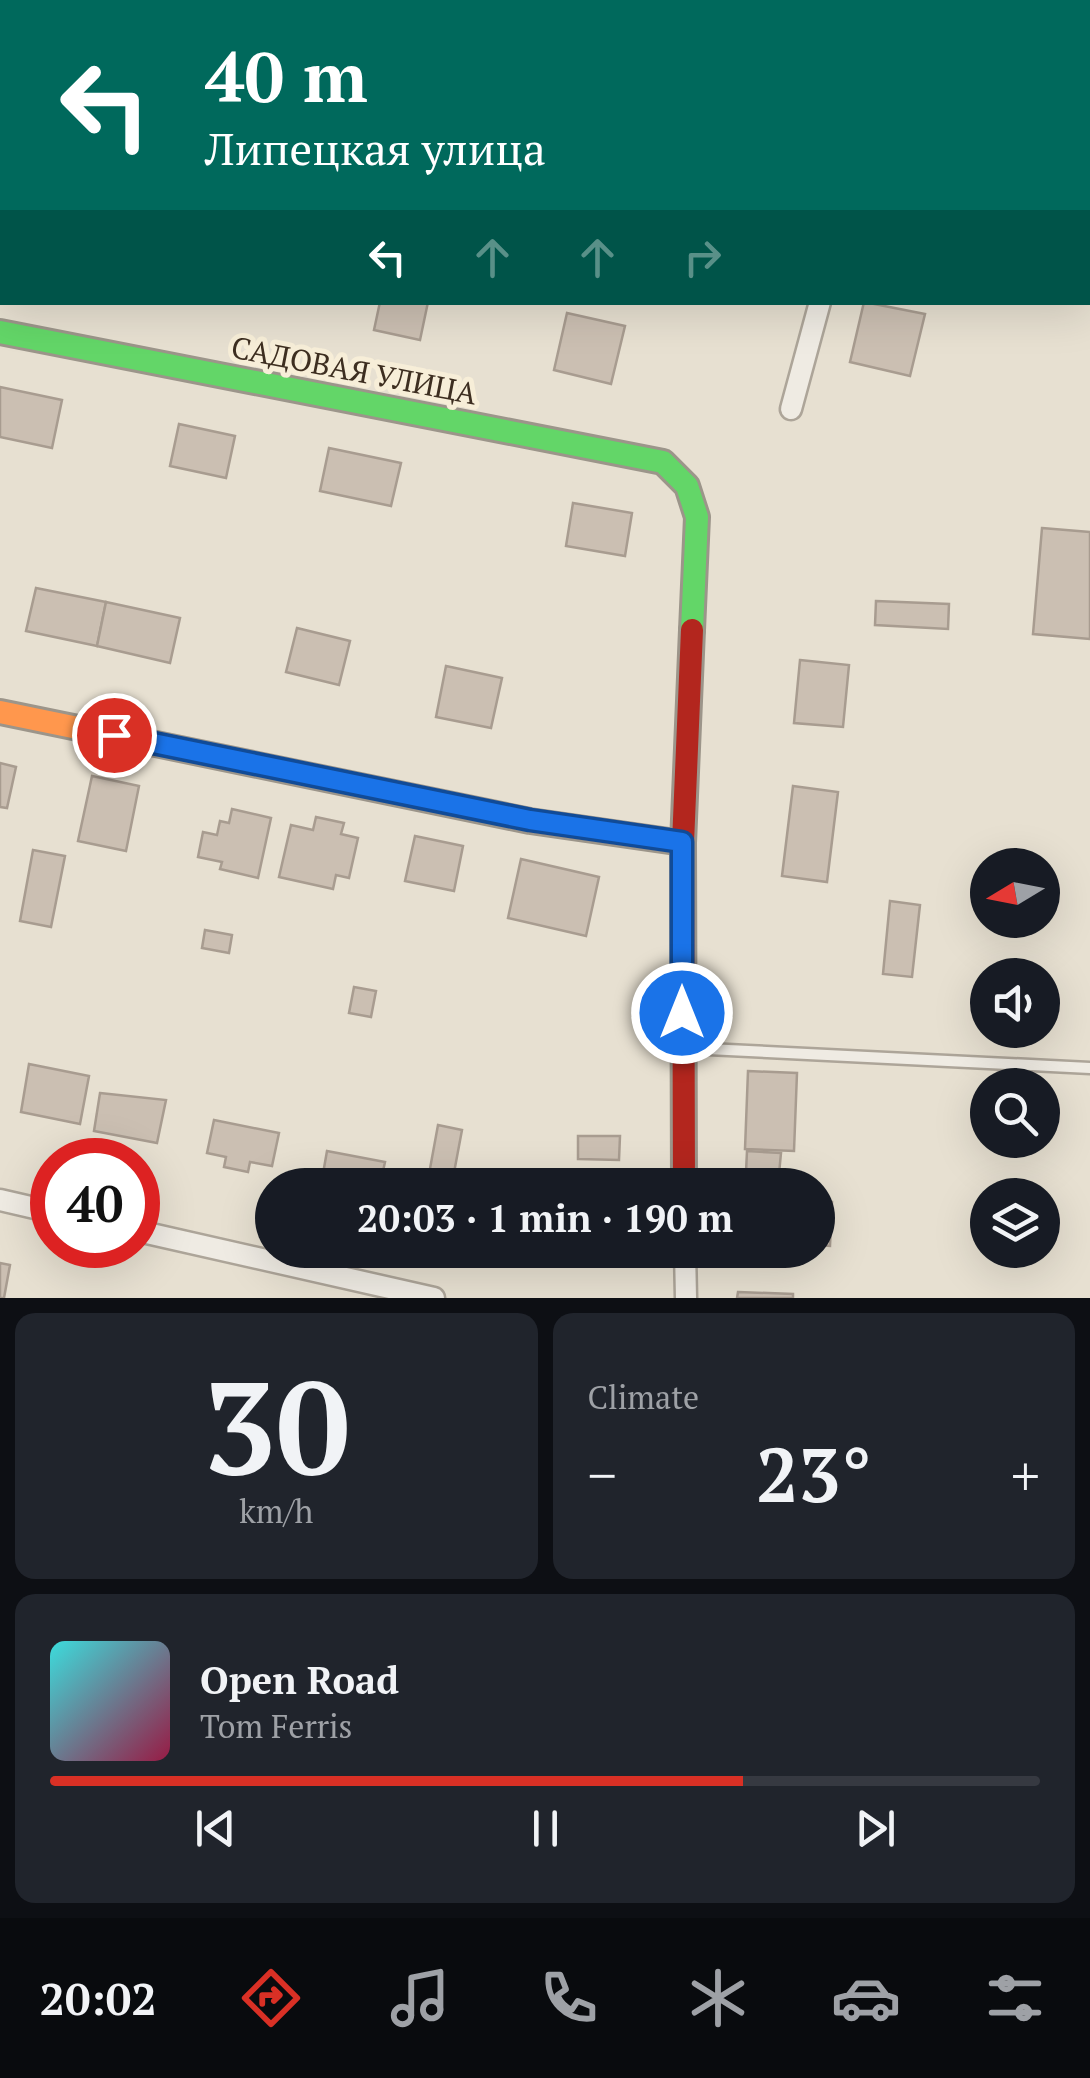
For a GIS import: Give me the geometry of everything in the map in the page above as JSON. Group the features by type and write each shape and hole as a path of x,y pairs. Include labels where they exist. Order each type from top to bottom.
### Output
{"street":[{"path":"790,409 819,305"},
{"name":"САДОВАЯ УЛИЦА","path":"0,332 663,462 687,486 698,517 698,591 682,842"},
{"path":"0,712 530,820 682,842 684,1168"},
{"path":"0,1200 30,1207"},
{"path":"160,1236 434,1298"},
{"path":"686,1268 686,1298"}],"lane":[{"path":"682,1048 1090,1068"}],"building":[{"path":"379,305 427,305 420,340 374,330"},
{"path":"863,305 925,314 910,376 850,362"},
{"path":"567,313 625,326 611,384 554,370"},
{"path":"0,387 62,400 52,448 0,437"},
{"path":"179,424 235,436 226,478 170,466"},
{"path":"329,448 401,463 391,506 320,491"},
{"path":"573,503 632,513 625,556 566,546"},
{"path":"1042,528 1090,532 1090,639 1033,634"},
{"path":"36,588 106,602 97,646 26,631"},
{"path":"876,601 949,604 948,629 875,625"},
{"path":"106,602 180,618 170,663 97,646"},
{"path":"297,628 350,641 339,685 286,672"},
{"path":"800,660 849,665 843,727 794,723"},
{"path":"446,666 502,678 491,728 436,717"},
{"path":"0,763 16,767 7,808 0,807"},
{"path":"92,776 139,786 126,851 78,841"},
{"path":"793,786 838,792 827,882 782,876"},
{"path":"232,809 271,818 258,878 220,869 222,862 198,857 203,832 217,835 220,821 229,823"},
{"path":"316,817 344,823 341,834 358,838 349,878 336,875 333,889 279,877 291,825 313,830"},
{"path":"415,836 463,846 454,891 405,881"},
{"path":"33,850 65,856 51,927 20,921"},
{"path":"521,859 599,877 586,936 508,918"},
{"path":"890,901 920,905 912,977 883,974"},
{"path":"205,930 232,935 229,953 202,948"},
{"path":"354,987 376,991 371,1017 349,1013"},
{"path":"29,1064 89,1076 80,1124 21,1112"},
{"path":"748,1071 797,1073 794,1151 745,1149"},
{"path":"100,1093 166,1100 158,1138 94,1131"},
{"path":"214,1120 279,1133 272,1166 250,1162 248,1172 224,1167 226,1157 207,1153"},
{"path":"438,1125 462,1130 455,1168 430,1168"},
{"path":"578,1136 620,1136 619,1160 578,1159"},
{"path":"327,1151 385,1162 384,1168 324,1168"},
{"path":"747,1151 781,1153 780,1168 746,1168"},
{"path":"0,1263 10,1265 4,1298 0,1298"},
{"path":"738,1292 793,1294 793,1298 737,1298"}],"traffic: fast":[{"path":"0,332 663,462 687,486 697,517 692,630"}],"traffic: slow":[{"path":"0,712 530,821 683,843"}],"traffic: jam":[{"path":"684,1168 683,843 692,630"}],"route":[{"path":"114,735 530,820 682,842 682,1013"}]}
